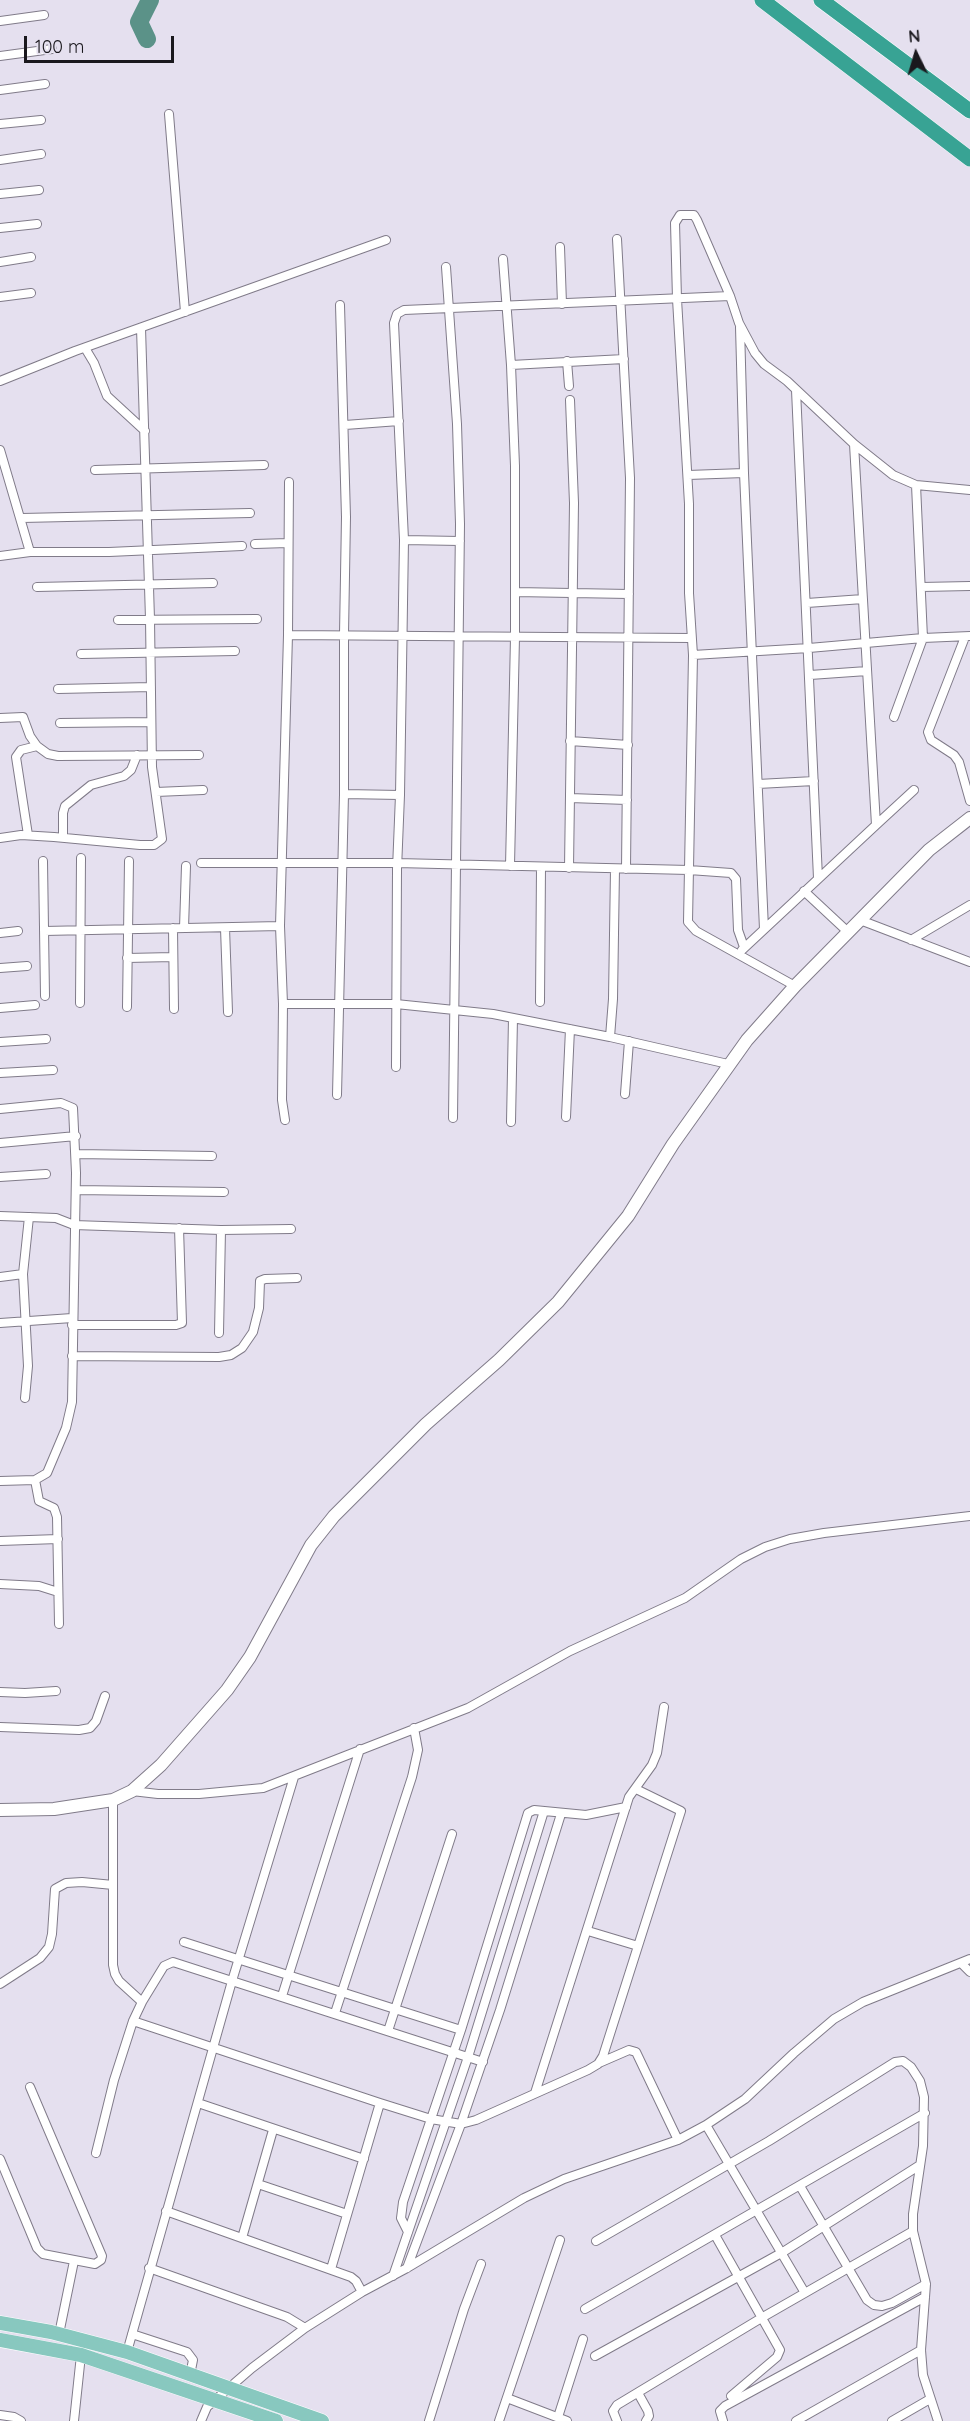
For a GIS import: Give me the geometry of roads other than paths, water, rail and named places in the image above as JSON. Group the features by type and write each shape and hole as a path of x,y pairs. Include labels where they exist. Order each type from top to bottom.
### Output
{"highway":[{"path":"762,0 970,159"},
{"path":"820,0 970,111"}],"main road":[{"path":"0,1810 54,1809 113,1800 132,1791 161,1765 228,1690 250,1657 311,1545 334,1516 426,1424 499,1360 558,1302 588,1268 628,1216 673,1144 728,1064 795,986 848,932 929,850 970,818"},
{"path":"0,2323 58,2334 127,2352 322,2421"},
{"path":"0,2340 80,2366 215,2401 276,2421"}],"street":[{"path":"0,21 44,15"},
{"path":"0,56 52,49"},
{"path":"0,90 45,84"},
{"path":"169,114 185,312"},
{"path":"0,124 41,120"},
{"path":"0,160 41,154"},
{"path":"0,194 39,190"},
{"path":"795,986 696,932 688,922 693,655 688,475 677,299 675,223 680,215 688,213 694,215 697,220 740,323 755,353 764,364 787,381 854,444 893,475 916,485 970,490"},
{"path":"0,228 37,224"},
{"path":"617,239 630,478 626,869"},
{"path":"0,381 85,348 386,240"},
{"path":"560,247 562,304"},
{"path":"0,262 31,257"},
{"path":"504,259 515,466 515,637 510,866"},
{"path":"446,267 457,424 460,541 453,1118"},
{"path":"0,297 31,293"},
{"path":"396,1066 397,863 404,540 394,318 404,310 730,296"},
{"path":"337,1095 344,794 346,517 340,305"},
{"path":"740,323 744,473 764,929"},
{"path":"0,838 28,835 140,845 161,842 152,755 141,328"},
{"path":"85,348 94,363 107,396 145,431"},
{"path":"511,364 624,359"},
{"path":"567,361 569,386"},
{"path":"796,390 818,878"},
{"path":"569,868 574,503 570,400"},
{"path":"345,425 399,421"},
{"path":"854,444 876,825"},
{"path":"0,450 22,518 30,552"},
{"path":"95,470 264,465"},
{"path":"688,475 744,473"},
{"path":"285,1120 282,1100 283,1004 280,926 288,636 289,482"},
{"path":"894,717 923,638 916,485"},
{"path":"22,518 250,513"},
{"path":"404,540 460,541"},
{"path":"255,544 288,543"},
{"path":"0,556 30,552 109,552 242,546"},
{"path":"37,587 213,583"},
{"path":"921,587 970,586"},
{"path":"515,592 630,594"},
{"path":"807,603 863,599"},
{"path":"118,620 257,619"},
{"path":"288,636 344,634 572,639 691,638"},
{"path":"693,655 967,636 928,732 931,740 947,749 959,762 970,801"},
{"path":"81,654 235,651"},
{"path":"810,675 867,671"},
{"path":"58,689 151,687"},
{"path":"0,718 23,717 30,736 37,746 48,754 58,756 199,755"},
{"path":"60,723 151,722"},
{"path":"570,741 628,745"},
{"path":"28,835 16,757 21,750 37,746"},
{"path":"63,837 65,806 91,785 124,776 131,770 137,755"},
{"path":"758,784 814,781"},
{"path":"156,792 203,790"},
{"path":"737,954 914,790"},
{"path":"344,794 400,795"},
{"path":"570,798 627,800"},
{"path":"80,1003 81,858"},
{"path":"43,861 45,996"},
{"path":"127,1007 129,861"},
{"path":"201,863 456,864 731,873 734,876 738,930 744,947"},
{"path":"184,928 186,866"},
{"path":"540,1002 541,867"},
{"path":"610,1037 613,999 615,869"},
{"path":"804,891 848,932"},
{"path":"911,940 969,907"},
{"path":"860,920 970,962"},
{"path":"44,931 280,926"},
{"path":"173,928 174,1009"},
{"path":"225,928 228,1012"},
{"path":"0,933 18,931"},
{"path":"127,958 173,957"},
{"path":"0,968 27,966"},
{"path":"283,1004 396,1005 453,1009 570,1029 728,1064"},
{"path":"0,1008 35,1005"},
{"path":"511,1122 513,1018"},
{"path":"566,1117 570,1029"},
{"path":"0,1042 46,1039"},
{"path":"626,1094 628,1041"},
{"path":"0,1073 53,1070"},
{"path":"0,1109 61,1103 69,1105 75,1113 76,1136 72,1402 69,1417 47,1473 35,1480 0,1481"},
{"path":"0,1143 76,1136"},
{"path":"76,1154 212,1156"},
{"path":"0,1177 46,1174"},
{"path":"76,1190 224,1192"},
{"path":"0,1216 56,1218 74,1225 221,1230 291,1229"},
{"path":"25,1398 28,1366 23,1274 29,1217"},
{"path":"0,1323 72,1321 176,1325 182,1323 179,1228"},
{"path":"219,1333 221,1230"},
{"path":"0,1277 23,1274"},
{"path":"72,1356 219,1357 231,1355 242,1348 253,1332 259,1308 260,1281 297,1278"},
{"path":"35,1480 39,1501 54,1508 56,1512 59,1624"},
{"path":"132,1791 158,1794 236,1792 263,1788 468,1708 570,1651 686,1598 741,1559 765,1547 812,1535 970,1516"},
{"path":"0,1541 58,1539"},
{"path":"0,1584 39,1586 58,1592"},
{"path":"0,1692 24,1694 56,1691"},
{"path":"0,1727 79,1730 90,1728 96,1722 105,1696"},
{"path":"535,2093 629,1797 652,1765 657,1753 664,1707"},
{"path":"335,2013 414,1770 418,1750 414,1728"},
{"path":"282,1996 360,1749"},
{"path":"127,2352 238,1960 294,1777"},
{"path":"598,2064 606,2048 681,1811 636,1789"},
{"path":"113,1800 115,1974 142,2002"},
{"path":"408,2232 401,2218 401,2210 454,2053 528,1813 534,1810 586,1815 627,1807"},
{"path":"393,2276 468,2057 544,1811"},
{"path":"407,2268 483,2062 561,1814"},
{"path":"388,2031 452,1833"},
{"path":"0,1984 40,1958 49,1947 55,1888 66,1883 82,1882 113,1885"},
{"path":"588,1931 638,1946"},
{"path":"184,1942 461,2030"},
{"path":"202,2417 215,2401 258,2363 305,2328 362,2292 407,2268 524,2198 564,2179 678,2140 706,2125 745,2099 794,2052 834,2019 863,2002 970,1959"},
{"path":"96,2152 114,2080 133,2021 142,2002 168,1962 282,1996 483,2062"},
{"path":"960,1963 970,1972"},
{"path":"133,2021 380,2103 431,2119 461,2124 476,2120 629,2050 636,2052 678,2140"},
{"path":"596,2241 817,2112 895,2062 903,2061 911,2067 920,2081 925,2113 913,2230 926,2284 921,2350 923,2374 938,2421"},
{"path":"0,2159 37,2248 43,2254 94,2264 101,2260 102,2256 30,2087"},
{"path":"198,2103 364,2159"},
{"path":"331,2269 380,2103"},
{"path":"585,2309 925,2113"},
{"path":"706,2125 783,2252 805,2293"},
{"path":"242,2238 273,2130"},
{"path":"595,2356 783,2252 920,2165"},
{"path":"258,2184 348,2214"},
{"path":"800,2186 867,2300 874,2305 892,2303 926,2284"},
{"path":"166,2211 331,2269 356,2281 362,2292"},
{"path":"617,2421 614,2408 763,2317 913,2230"},
{"path":"715,2235 779,2345 779,2354 731,2396"},
{"path":"500,2421 561,2240"},
{"path":"58,2334 74,2261"},
{"path":"429,2421 481,2264"},
{"path":"149,2268 281,2315 305,2328"},
{"path":"723,2421 720,2411 725,2406 925,2297"},
{"path":"132,2334 187,2352 193,2360 190,2375"},
{"path":"558,2417 583,2339"},
{"path":"796,2421 921,2350"},
{"path":"74,2421 80,2366"},
{"path":"638,2393 648,2411 649,2416 646,2421"},
{"path":"507,2398 567,2421"},
{"path":"891,2421 930,2399"},
{"path":"0,2415 14,2416 21,2421"}],"waterway":[{"path":"147,39 139,22 150,0"}]}
